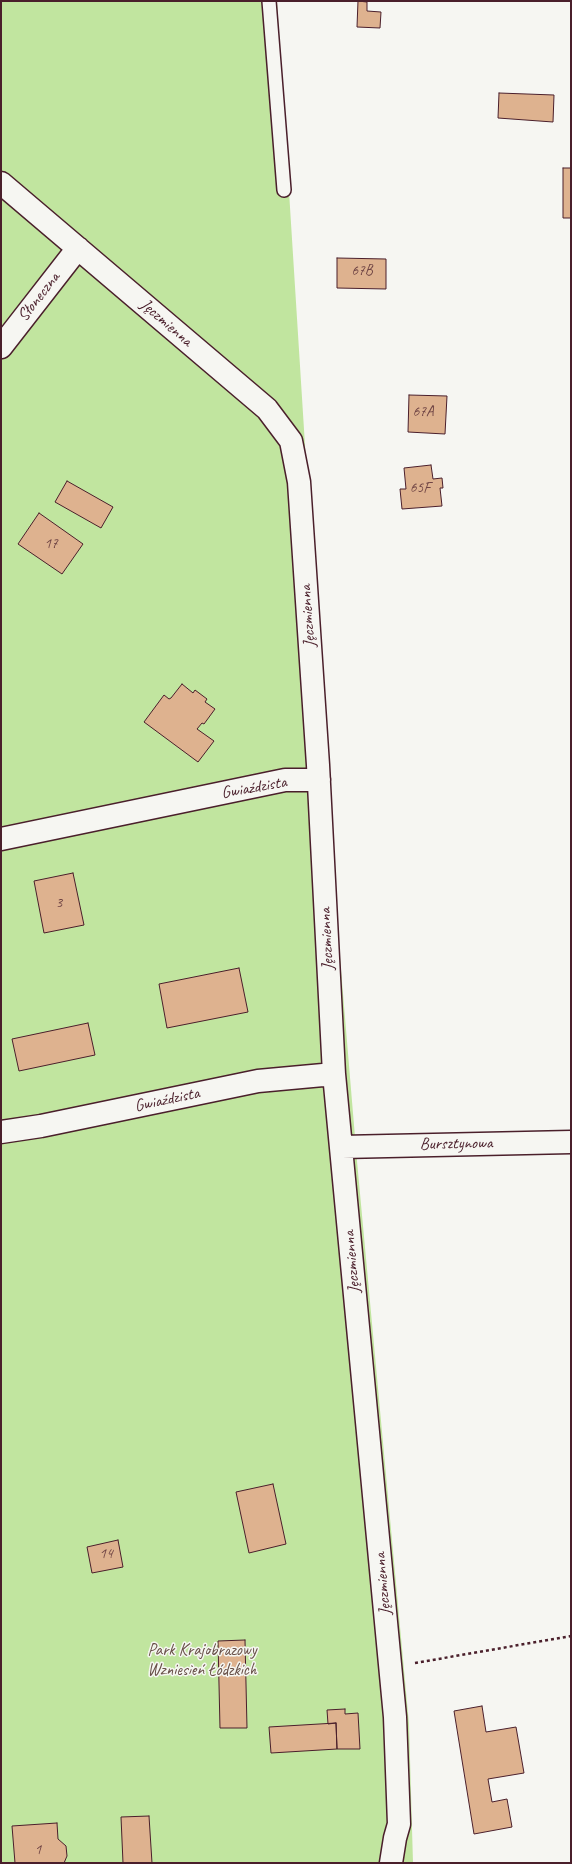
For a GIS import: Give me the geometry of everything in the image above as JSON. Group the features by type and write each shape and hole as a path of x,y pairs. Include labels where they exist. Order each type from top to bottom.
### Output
{"street":[{"name":"Jęczmienna","path":"1,183 267,409 290,441 299,482 319,780 334,1074 395,1717 398,1824 392,1863"},
{"name":"Słoneczna","path":"1,346 78,248"},
{"name":"Gwiaździsta","path":"1,839 285,780 319,780"},
{"name":"Gwiaździsta","path":"1,1132 41,1126 258,1081 334,1074"},
{"name":"Bursztynowa","path":"342,1147 571,1142"},
{"name":"Jęczmienna","path":"398,1824 405,1843 408,1863"}],"lane":[{"path":"269,1 284,190"}],"path":[{"path":"390,1667 571,1636"}],"green space":[{"name":"Park Krajobrazowy Wzniesień Łódzkich","path":"1,1 277,1 329,826 357,1161 409,1724 413,1863 1,1863"}],"building":[{"path":"358,1 367,2 367,11 381,12 380,28 357,27"},
{"path":"499,93 554,95 553,122 498,118"},
{"path":"563,168 571,168 571,218 563,218"},
{"path":"337,258 386,259 386,289 337,288"},
{"path":"409,395 447,396 445,434 408,432"},
{"path":"431,465 433,479 442,478 443,488 440,488 442,506 402,509 400,489 406,489 404,468"},
{"path":"67,481 113,507 101,528 55,502"},
{"path":"39,513 83,544 62,574 18,544"},
{"path":"182,684 193,693 195,690 207,699 205,702 215,709 204,724 202,723 197,729 214,741 198,762 144,722 164,695 169,699 171,698"},
{"path":"73,873 84,925 44,933 34,881"},
{"path":"239,968 248,1012 167,1028 159,984"},
{"path":"88,1023 95,1055 19,1071 12,1039"},
{"path":"273,1484 286,1544 249,1553 236,1492"},
{"path":"118,1540 123,1567 92,1573 87,1547"},
{"path":"245,1640 247,1728 220,1728 218,1641"},
{"path":"482,1706 486,1732 516,1727 524,1773 488,1779 492,1802 507,1799 512,1827 474,1834 454,1711"},
{"path":"345,1709 345,1714 358,1713 360,1749 337,1749 336,1723 328,1724 327,1710"},
{"path":"336,1723 337,1749 271,1753 269,1727"},
{"path":"149,1816 152,1863 123,1863 121,1817"},
{"path":"57,1823 58,1839 66,1846 67,1856 64,1863 15,1863 12,1826"}]}
